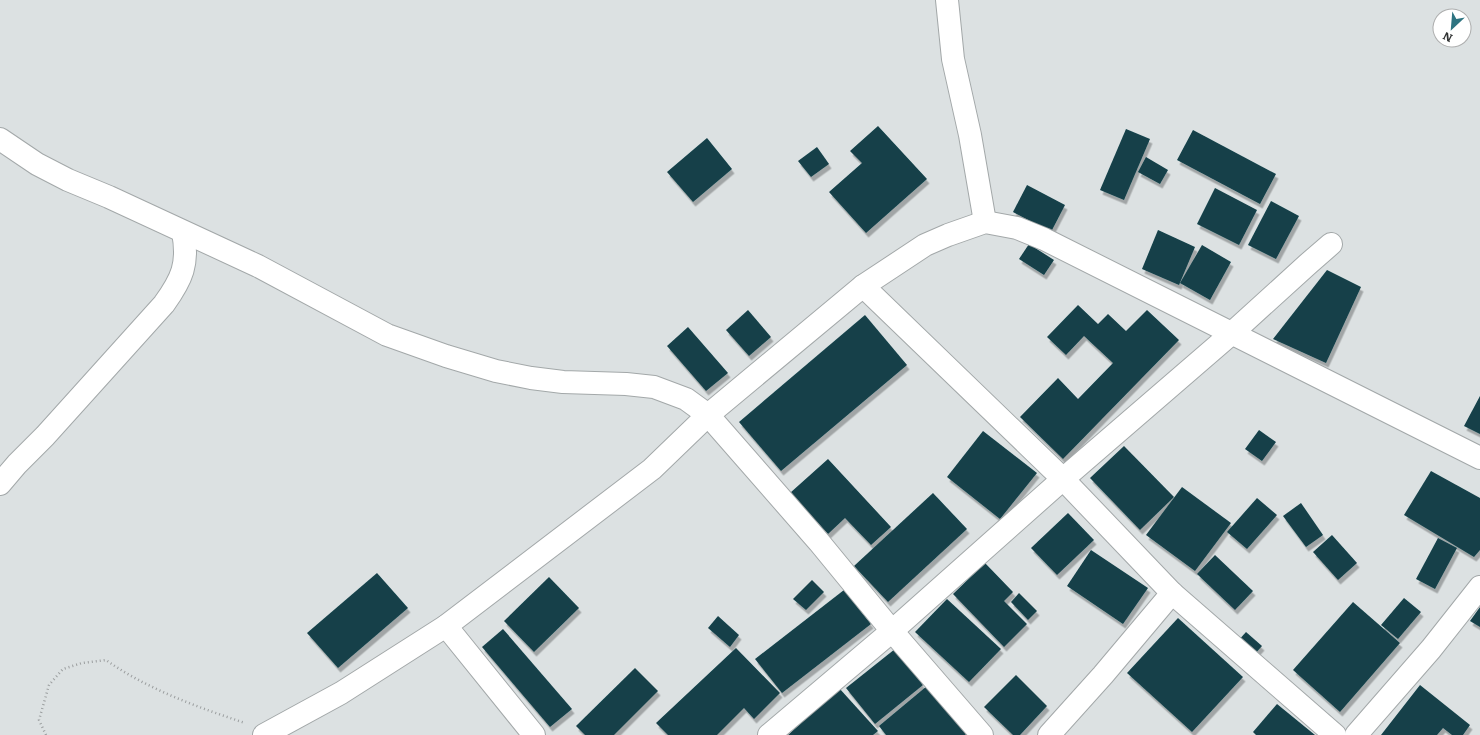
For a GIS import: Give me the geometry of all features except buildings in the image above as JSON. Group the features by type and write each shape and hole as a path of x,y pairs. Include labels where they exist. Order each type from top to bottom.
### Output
{"street":[{"path":"947,0 953,59 970,135 985,222"},
{"path":"0,139 37,164 68,180 109,197 258,266 387,335 446,356 496,371 531,378 563,382 626,384 654,387 686,399 708,415 819,542 892,631 982,735"},
{"path":"272,731 341,692 446,626 652,468 708,415 863,286 925,245 985,222 1017,228 1044,239 1480,458"},
{"path":"0,484 175,289 185,263 186,248 183,232"},
{"path":"769,735 892,631 1063,479 1231,334 1331,244"},
{"path":"863,286 1063,479 1172,593 1335,735"},
{"path":"1356,735 1431,649 1480,587"},
{"path":"1049,735 1103,675 1172,593"},
{"path":"446,626 534,735"}],"path":[{"path":"46,735 39,720 49,685 63,669 82,663 106,660 122,671 174,697 272,731"}]}
